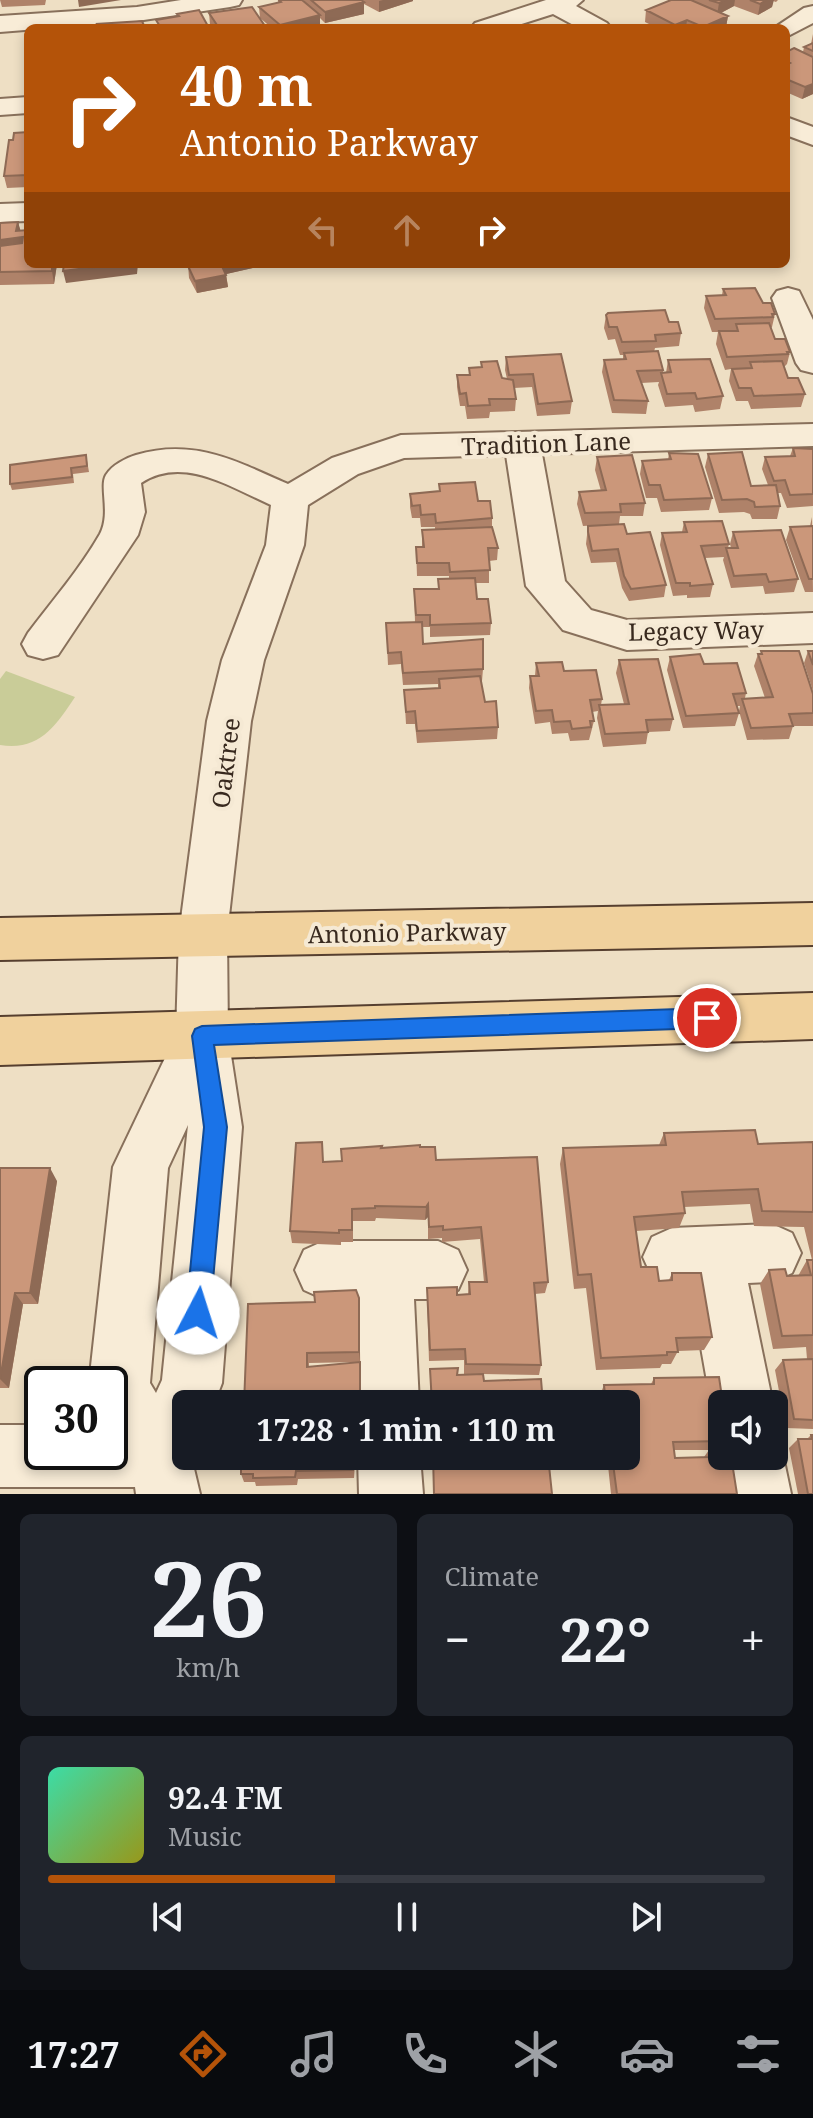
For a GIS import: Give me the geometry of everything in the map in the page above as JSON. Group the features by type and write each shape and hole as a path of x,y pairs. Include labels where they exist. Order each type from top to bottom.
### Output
{"main road":[{"name":"Antonio Parkway","path":"0,939 813,924"},
{"path":"0,1041 813,1016"}],"street":[{"path":"60,24 230,0"},
{"path":"497,24 564,3 593,24"},
{"path":"790,27 813,13"},
{"path":"0,24 24,25"},
{"path":"0,107 24,105"},
{"path":"790,127 813,137"},
{"path":"0,213 24,212"},
{"path":"788,298 813,363"},
{"name":"Tradition Lane","path":"290,499 345,466 401,447 813,435"},
{"name":"Legacy Way","path":"522,445 546,586 577,620 627,635 813,628"},
{"path":"43,644 119,535 126,512 122,479 137,466 170,457 201,461 290,499"},
{"name":"Oaktree","path":"163,1475 192,1383 215,1127 202,1036 203,934 229,721 243,660 285,545 290,499"},
{"path":"163,1475 119,1389 141,1167 202,1036"},
{"path":"737,1390 693,1257 772,1253"},
{"path":"324,1270 411,1270 390,1390"},
{"path":"0,1456 163,1475"},
{"path":"390,1470 391,1494"},
{"path":"755,1470 759,1494"}],"green space":[{"path":"6,671 75,697 53,727 25,744 0,745 0,679"}],"building":[{"path":"279,0 302,0 320,15 279,24 259,7 281,2"},
{"path":"311,0 361,0 364,2 325,12"},
{"path":"671,0 691,0 728,16 710,24 687,20 673,24 646,10"},
{"path":"252,7 264,24 216,24 209,13"},
{"path":"199,10 207,24 158,24 156,20 179,16 177,14"},
{"path":"142,21 143,24 97,24"},
{"path":"794,48 813,57 813,84 805,87 790,81 790,50"},
{"path":"24,132 24,175 4,176 9,140 13,140 14,133"},
{"path":"18,222 16,231 24,230 24,268 52,268 52,271 0,272 0,246 22,243 23,237 0,240 0,223"},
{"path":"189,268 223,268 226,275 195,281"},
{"path":"755,288 763,303 771,303 775,314 772,314 773,317 715,319 706,296 726,295 723,289"},
{"path":"665,310 669,322 678,322 681,333 655,335 656,341 622,342 617,327 609,327 606,315 608,313"},
{"path":"769,323 775,339 785,339 788,354 727,357 719,331 738,331 736,324"},
{"path":"658,351 663,370 637,371 648,401 614,400 604,360 626,359 624,353"},
{"path":"561,354 572,401 538,404 533,374 509,375 506,357"},
{"path":"710,359 723,396 697,399 695,393 667,394 661,373 671,372 668,360"},
{"path":"497,361 502,378 513,380 516,399 489,399 490,405 468,406 466,393 460,394 457,375 470,375 469,368 482,367 481,362"},
{"path":"782,361 788,378 798,378 805,394 754,396 751,388 739,388 732,369 752,368 750,362"},
{"path":"793,448 813,449 813,494 790,495 785,480 774,481 765,457 795,456"},
{"path":"742,452 751,486 776,485 780,506 755,507 754,502 747,499 722,500 708,454"},
{"path":"669,453 698,454 712,498 664,500 660,485 649,485 642,461 671,459"},
{"path":"86,455 87,466 71,468 72,477 10,484 10,465"},
{"path":"632,455 645,503 620,504 621,512 585,513 579,492 606,490 597,457"},
{"path":"475,482 478,501 490,501 492,518 436,523 435,514 421,515 420,505 412,506 410,494 440,491 439,484"},
{"path":"722,521 729,544 701,546 713,584 690,586 690,583 676,583 662,533 687,532 684,522"},
{"path":"624,524 627,534 650,532 666,585 631,589 624,576 618,549 592,551 588,526"},
{"path":"813,526 813,579 809,579 790,527"},
{"path":"492,527 498,548 488,548 490,570 450,572 449,563 417,563 416,547 424,547 422,530"},
{"path":"781,530 798,579 769,582 766,574 734,576 726,548 738,548 733,532"},
{"path":"475,578 477,599 488,599 491,623 430,625 430,615 416,615 414,589 439,589 438,579"},
{"path":"422,622 423,644 483,639 483,669 403,673 401,652 388,653 386,623"},
{"path":"761,651 799,651 813,694 813,713 789,714 793,726 751,728 742,699 773,697 758,654 762,654"},
{"path":"700,654 704,664 737,663 746,693 733,694 739,713 686,716 670,657"},
{"path":"658,659 673,719 646,720 648,732 605,734 599,705 629,704 619,660"},
{"path":"562,662 564,671 596,670 602,699 590,700 594,721 590,721 591,727 572,729 570,721 554,722 552,710 536,711 530,676 539,676 536,663"},
{"path":"480,676 485,702 496,701 498,727 417,731 415,711 406,712 404,690 440,688 439,679"},
{"path":"755,1130 758,1144 813,1142 813,1212 762,1211 758,1189 682,1192 685,1213 634,1217 641,1267 657,1267 659,1281 672,1280 672,1273 701,1273 712,1337 676,1338 678,1352 667,1352 667,1355 601,1358 591,1274 578,1275 563,1148 666,1145 664,1133"},
{"path":"322,1142 323,1162 342,1161 341,1149 420,1145 435,1147 436,1160 537,1157 548,1282 534,1283 541,1365 466,1364 465,1349 430,1350 427,1288 457,1287 457,1295 470,1294 469,1282 487,1282 481,1227 443,1230 443,1226 429,1227 428,1204 426,1207 352,1209 352,1230 339,1230 339,1233 290,1231 296,1143"},
{"path":"0,1168 50,1168 30,1293 15,1293 0,1379"},
{"path":"807,1260 813,1260 813,1335 782,1336 769,1270 785,1269 787,1276 811,1275"},
{"path":"356,1290 359,1298 359,1352 307,1353 307,1367 360,1362 360,1390 245,1390 248,1304 315,1302 314,1292"},
{"path":"813,1359 813,1420 794,1419 783,1360"},
{"path":"458,1368 457,1375 483,1374 484,1381 541,1379 542,1390 431,1390 430,1369"},
{"path":"719,1377 721,1390 708,1390 708,1441 673,1442 675,1458 708,1457 708,1470 733,1470 737,1494 617,1494 614,1470 640,1470 640,1390 605,1390 604,1385 654,1384 654,1378"},
{"path":"813,1435 813,1494 808,1494 798,1439 812,1439"},
{"path":"241,1470 353,1470 296,1471 295,1477 253,1478 253,1474 241,1474"},
{"path":"433,1470 549,1470 552,1494 434,1494"}],"route":[{"path":"198,1313 215,1127 202,1036 707,1018"}]}
